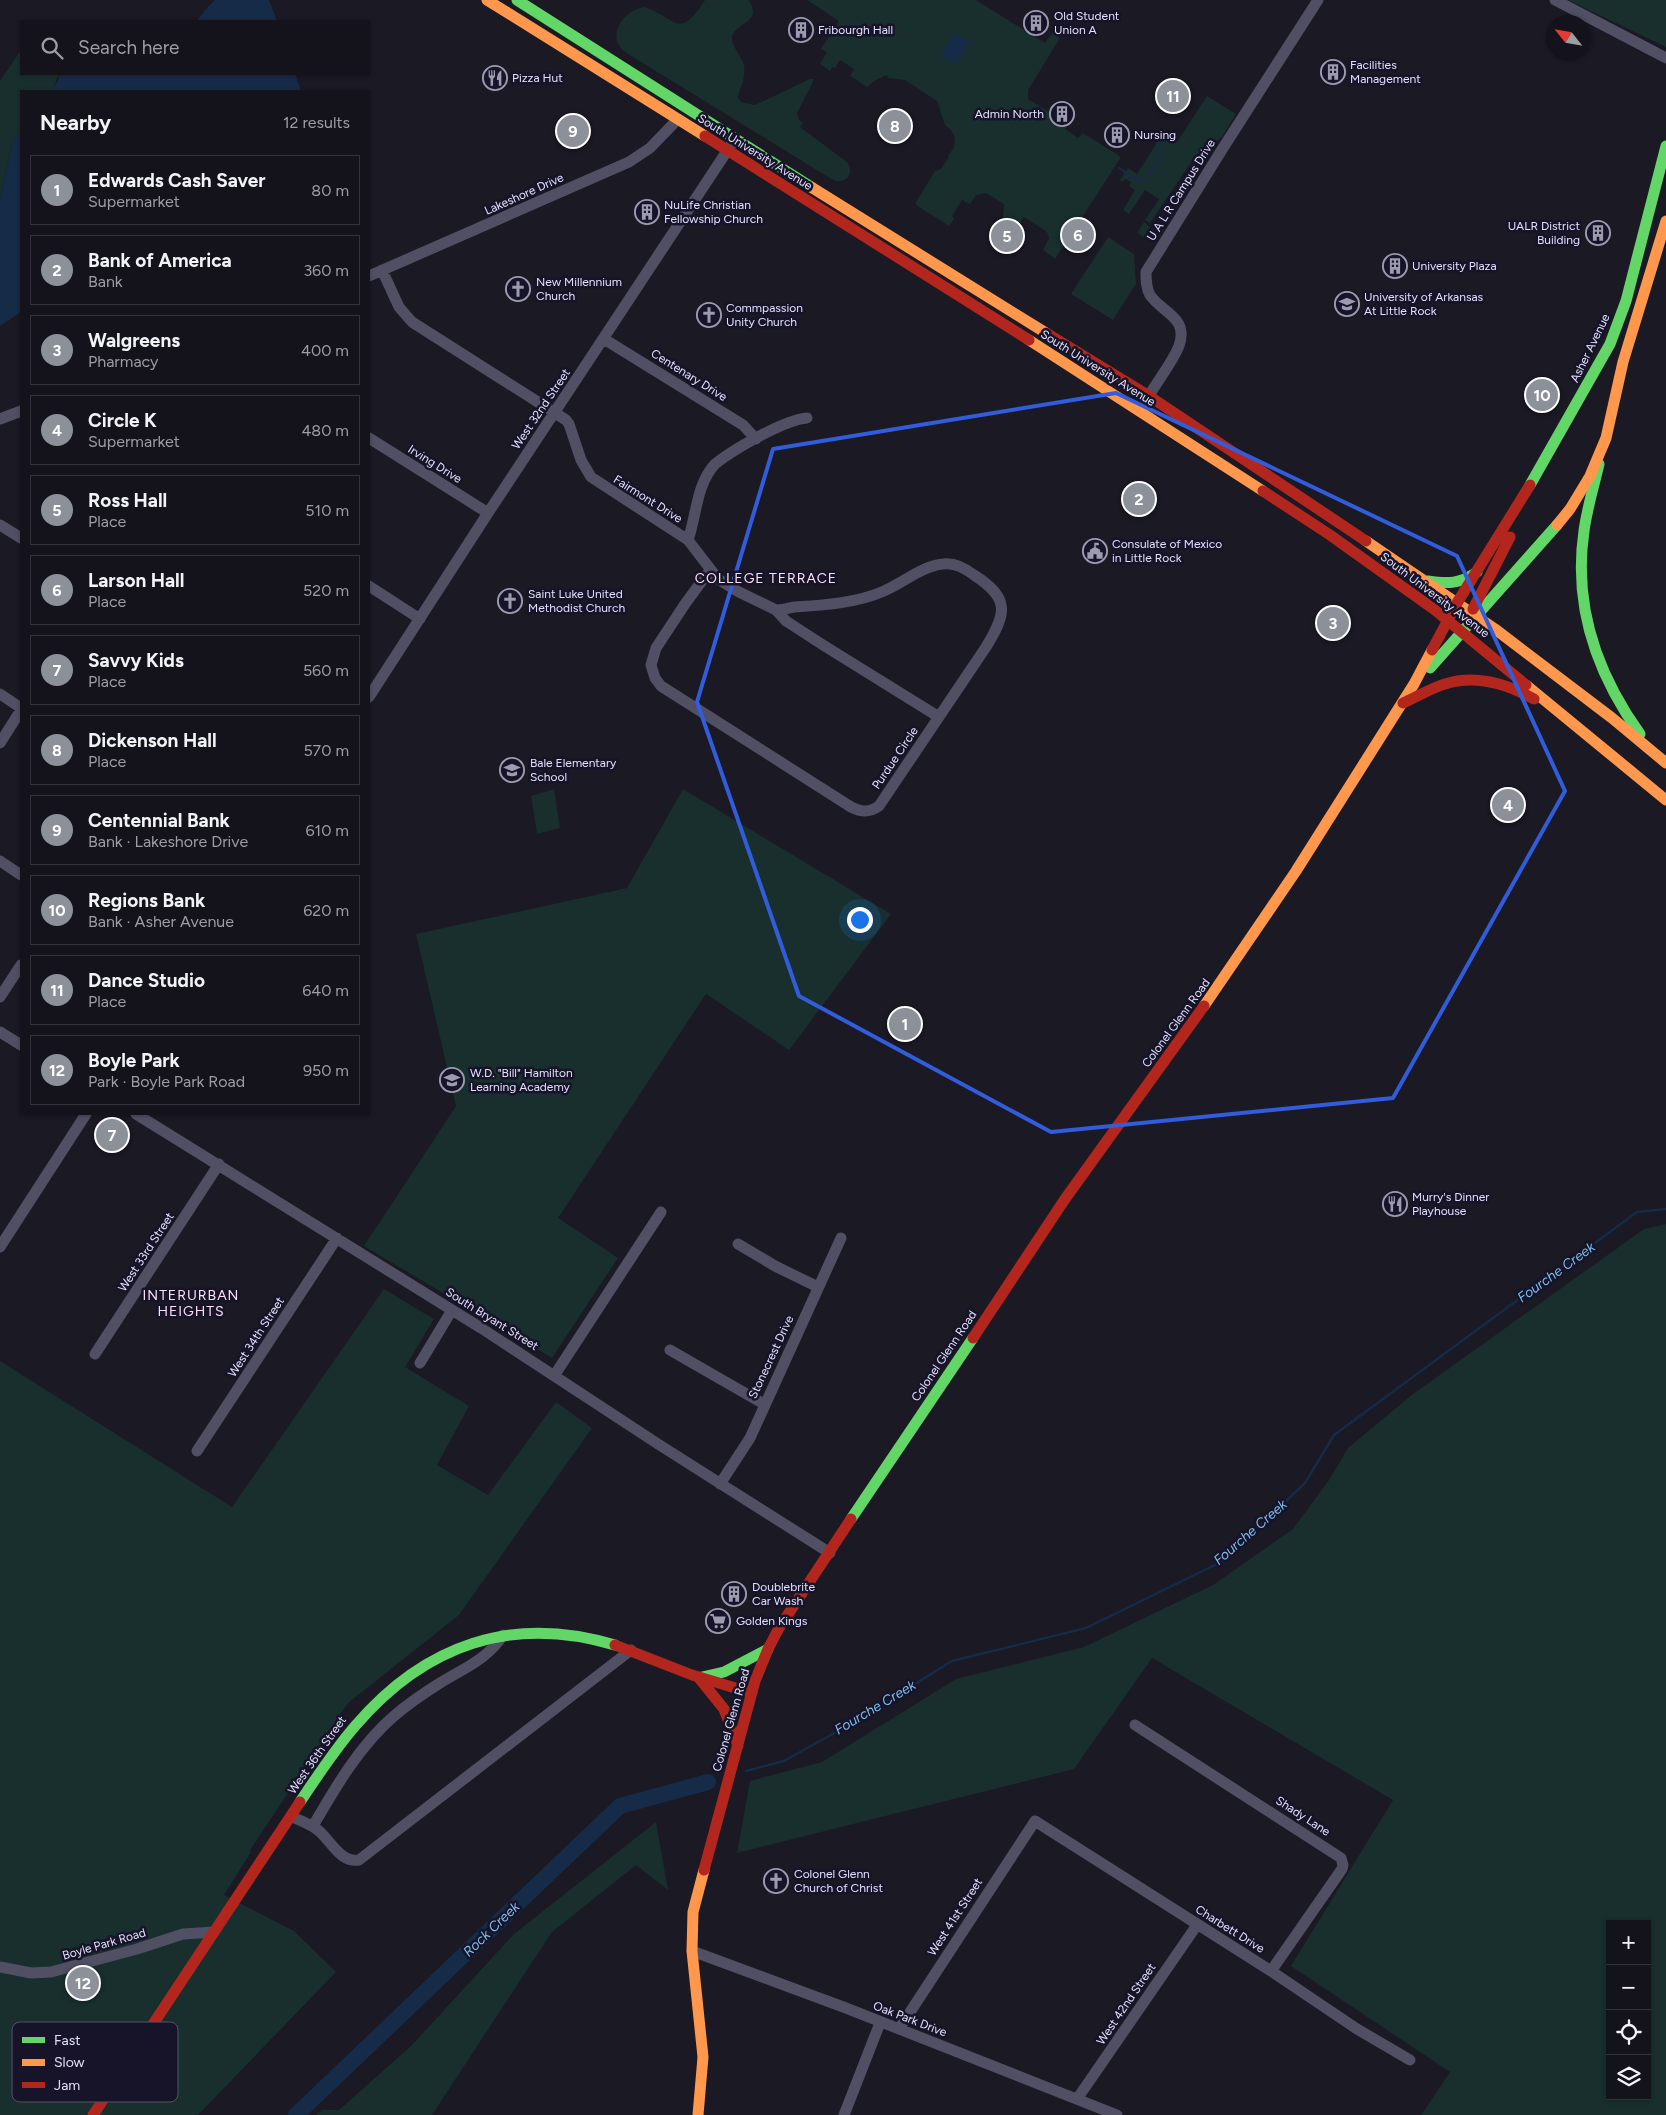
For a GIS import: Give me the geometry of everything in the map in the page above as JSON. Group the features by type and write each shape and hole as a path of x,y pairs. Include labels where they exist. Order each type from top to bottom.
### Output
{"main road":[{"name":"South University Avenue","path":"487,0 1164,426 1330,535 1448,620 1666,800"},
{"name":"South University Avenue","path":"517,0 956,279 1148,396 1317,507 1474,614 1612,718 1666,762"},
{"name":"Asher Avenue","path":"1448,620 1537,474 1590,382 1616,328 1626,301 1666,146"},
{"path":"1666,221 1623,362 1589,504 1582,549 1581,581 1584,615 1592,647 1606,682 1632,723 1666,762"},
{"path":"1474,614 1546,539 1570,509 1590,476 1606,438"},
{"name":"Colonel Glenn Road","path":"1414,684 1462,632 1474,614 1526,506 1537,474"},
{"path":"1422,580 1454,584 1477,572"},
{"name":"Colonel Glenn Road","path":"698,2115 702,2057 700,2014 692,1951 693,1912 752,1693 768,1649 779,1628 1065,1199 1225,977 1296,871 1403,703 1448,620"},
{"path":"1403,703 1445,684 1458,680 1477,679 1499,684 1522,693 1568,720"},
{"name":"West 36th Street","path":"154,2022 352,1727 402,1679 443,1654 476,1641 503,1635 538,1633 577,1635 631,1650 697,1677 752,1693"},
{"path":"697,1677 724,1672 768,1649"},
{"path":"697,1677 721,1701 728,1712 738,1746"},
{"name":"West 36th Street","path":"93,2115 102,2102"}],"street":[{"name":"U A L R Campus Drive","path":"1148,396 1177,350 1180,334 1176,320 1150,294 1147,288 1146,272 1222,148 1318,0"},
{"path":"1555,0 1666,58"},
{"name":"Lakeshore Drive","path":"370,276 629,162 650,148 678,119"},
{"name":"West 32nd Street","path":"370,695 554,412 736,138"},
{"name":"Fairmont Drive","path":"382,270 398,307 412,322 554,412 569,424 580,460 591,477 688,540 718,579 739,592 776,610 786,621 823,646 939,717"},
{"name":"Centenary Drive","path":"604,339 743,425 756,440"},
{"path":"0,418 20,411"},
{"path":"688,540 701,487 709,471 723,458 785,424 807,418"},
{"name":"Irving Drive","path":"370,439 488,513"},
{"path":"0,525 20,537"},
{"name":"Purdue Circle","path":"710,570 664,636 652,658 651,665 655,678 661,686 850,807 862,812 879,806 999,626 1001,616 996,590 965,569 945,564 930,567 899,584 873,595 813,606 776,610"},
{"path":"370,587 420,619"},
{"path":"0,694 20,708"},
{"path":"0,743 20,711"},
{"path":"0,861 20,874"},
{"path":"0,997 20,967"},
{"path":"2,1037 20,1045"},
{"path":"0,1247 85,1115"},
{"name":"South Bryant Street","path":"138,1115 452,1310 830,1553"},
{"name":"West 33rd Street","path":"95,1354 219,1164"},
{"path":"554,1376 661,1212"},
{"name":"West 34th Street","path":"196,1452 338,1238"},
{"name":"Stonecrest Drive","path":"720,1484 750,1438 841,1238"},
{"path":"738,1244 775,1266 818,1287"},
{"path":"420,1363 452,1310"},
{"path":"670,1350 764,1404"},
{"path":"313,1826 362,1753 393,1717 414,1700 497,1646 503,1635"},
{"path":"291,1816 313,1826 345,1858 353,1861 359,1860 631,1650"},
{"name":"Shady Lane","path":"1135,1725 1339,1856 1343,1861 1342,1869 1271,1971"},
{"name":"Charbett Drive","path":"1035,1821 1410,2060"},
{"name":"West 41st Street","path":"899,2029 1035,1821"},
{"name":"West 42nd Street","path":"1077,2099 1197,1924"},
{"name":"Boyle Park Road","path":"0,1967 31,1973 51,1972 137,1950 183,1934 214,1932"},
{"name":"Oak Park Drive","path":"692,1951 899,2029 1117,2115"},
{"path":"844,2115 880,2023"}],"highlighted area":[{"path":"1116,393 1457,556 1565,791 1393,1098 1051,1132 799,996 697,702 773,449"}],"green space":[{"path":"705,0 749,0 752,7 753,13 751,17 732,36 733,44 744,66 744,78 738,98 741,102 755,105 813,79 797,113 799,120 803,123 800,127 847,162 850,170 848,177 842,181 833,180 625,52 619,46 617,32 620,25 624,18 637,9 644,7 676,23 682,23 689,20 696,13"},
{"path":"807,0 976,0 1045,43 1052,33 1060,38 1028,90 1028,99 1067,123 1065,129 1078,138 1083,133 1121,157 1055,259 1043,250 1049,238 1047,232 1024,217 1015,229 1003,220 1004,204 986,193 976,195 970,204 962,200 952,216 954,219 949,226 916,205 935,171 941,169 954,147 955,138 951,130 945,125 937,101 905,80 888,78 887,75 867,87 850,76 854,69 840,60 835,68 832,67 830,71 820,64 827,52 821,49 839,21"},
{"path":"1568,0 1666,0 1666,47"},
{"path":"20,51 20,75 59,75 52,90 20,90 20,136 12,144 0,198 0,81"},
{"path":"1207,96 1236,114 1222,137 1196,155 1150,223 1145,220 1159,199 1145,190 1129,214 1123,210 1135,190 1129,186 1131,182 1125,179 1123,182 1120,180 1128,168 1137,174 1163,133 1177,142"},
{"path":"1144,222 1150,227 1144,237 1137,233"},
{"path":"1108,237 1134,254 1136,284 1113,320 1071,294"},
{"path":"554,789 560,828 537,834 531,796"},
{"path":"683,789 891,914 789,1050 706,994 558,1218 618,1258 552,1358 364,1246 456,1106 416,934 627,888"},
{"path":"1666,1224 1666,2115 1421,2115 1450,2072 1291,1966 1393,1800 1152,1658 1074,1769 737,1853 750,1781 822,1762 956,1679 1084,1647 1213,1585 1293,1529 1329,1480 1348,1448 1413,1394 1644,1229"},
{"path":"384,1289 434,1319 405,1367 469,1406 437,1465 488,1495 556,1402 592,1428 459,1615 348,1703 250,1850 251,1852 224,1895 294,1931 336,1972 198,2115 0,2115 0,1361 232,1507"},
{"path":"656,1822 668,1890 636,1865 552,1932 432,2115 316,2115 322,2110 339,2110 412,2045 514,1934"}],"water":[{"path":"215,0 269,0 277,20 198,20"},
{"path":"954,33 969,42 956,64 941,55"},
{"path":"59,75 295,75 301,90 51,90 58,81"},
{"path":"20,132 20,313 0,326 0,198 12,144"}],"waterway":[{"path":"1148,175 1159,158 1161,137"},
{"path":"1119,168 1125,172"},
{"path":"1127,174 1139,181 1145,179"},
{"name":"Fourche Creek","path":"746,1771 784,1761 854,1722 952,1661 1086,1628 1221,1562 1305,1483 1334,1435 1637,1212 1666,1209"},
{"name":"Rock Creek","path":"296,2115 620,1806 708,1782"}],"traffic: fast":[{"path":"517,0 811,187"},
{"path":"1530,485 1610,344 1626,301 1666,146"},
{"path":"1599,464 1584,531 1581,559 1582,586 1592,638 1600,663 1612,688 1640,734"},
{"path":"1430,668 1557,525"},
{"path":"1428,581 1454,582 1465,579 1477,572"},
{"path":"851,1519 973,1338"},
{"path":"300,1802 341,1743 383,1697 411,1674 441,1656 473,1643 506,1636 541,1633 577,1636 615,1645"},
{"path":"702,1677 724,1672 768,1649"}],"traffic: slow":[{"path":"487,0 705,136"},
{"path":"811,187 1046,333"},
{"path":"1557,525 1570,509 1590,476 1606,438 1623,362 1666,221"},
{"path":"1029,340 1263,491"},
{"path":"1366,541 1495,629 1612,718 1666,763"},
{"path":"1204,1006 1296,871 1414,684 1432,650"},
{"path":"1526,685 1666,800"},
{"path":"698,2115 703,2057 692,1951 693,1912 704,1870"}],"traffic: jam":[{"path":"705,136 1029,340"},
{"path":"1046,333 1149,396 1366,541"},
{"path":"1432,650 1457,603 1530,485"},
{"path":"1263,491 1330,535 1435,610 1526,685"},
{"path":"1473,609 1510,537"},
{"path":"1403,703 1440,686 1468,680 1480,680 1502,685 1534,699"},
{"path":"973,1338 1065,1199 1204,1006"},
{"path":"704,1870 755,1681 768,1649 779,1628 851,1519"},
{"path":"615,1645 692,1675 752,1693"},
{"path":"699,1678 724,1709 738,1746"},
{"path":"155,2022 300,1802"},
{"path":"93,2115 102,2102"}],"place":[{"name":"Old Student Union A","path":"1036,23"},
{"name":"Fribourgh Hall","path":"801,30"},
{"name":"Facilities Management","path":"1333,72"},
{"name":"Pizza Hut","path":"495,78"},
{"name":"Dance Studio","path":"1173,96"},
{"name":"Admin North","path":"1062,114"},
{"name":"Dickenson Hall","path":"895,126"},
{"name":"Centennial Bank","path":"573,131"},
{"name":"Nursing","path":"1117,135"},
{"name":"NuLife Christian Fellowship Church","path":"647,212"},
{"name":"UALR District Building","path":"1598,233"},
{"name":"Larson Hall","path":"1078,235"},
{"name":"Ross Hall","path":"1007,236"},
{"name":"University Plaza","path":"1395,266"},
{"name":"New Millennium Church","path":"518,289"},
{"name":"University of Arkansas At Little Rock","path":"1347,304"},
{"name":"Commpassion Unity Church","path":"709,315"},
{"name":"Regions Bank","path":"1542,395"},
{"name":"Bank of America","path":"1139,499"},
{"name":"Consulate of Mexico in Little Rock","path":"1095,551"},
{"name":"Saint Luke United Methodist Church","path":"510,601"},
{"name":"Walgreens","path":"1333,623"},
{"name":"Bale Elementary School","path":"512,770"},
{"name":"Circle K","path":"1508,805"},
{"name":"Edwards Cash Saver","path":"905,1024"},
{"name":"W.D. \"Bill\" Hamilton Learning Academy","path":"452,1080"},
{"name":"Savvy Kids","path":"112,1135"},
{"name":"Murry's Dinner Playhouse","path":"1395,1204"},
{"name":"Doublebrite Car Wash","path":"734,1594"},
{"name":"Golden Kings","path":"718,1621"},
{"name":"Colonel Glenn Church of Christ","path":"776,1881"},
{"name":"Boyle Park","path":"83,1983"}],"district":[{"name":"COLLEGE TERRACE","path":"766,578"},
{"name":"INTERURBAN HEIGHTS","path":"191,1304"}]}
